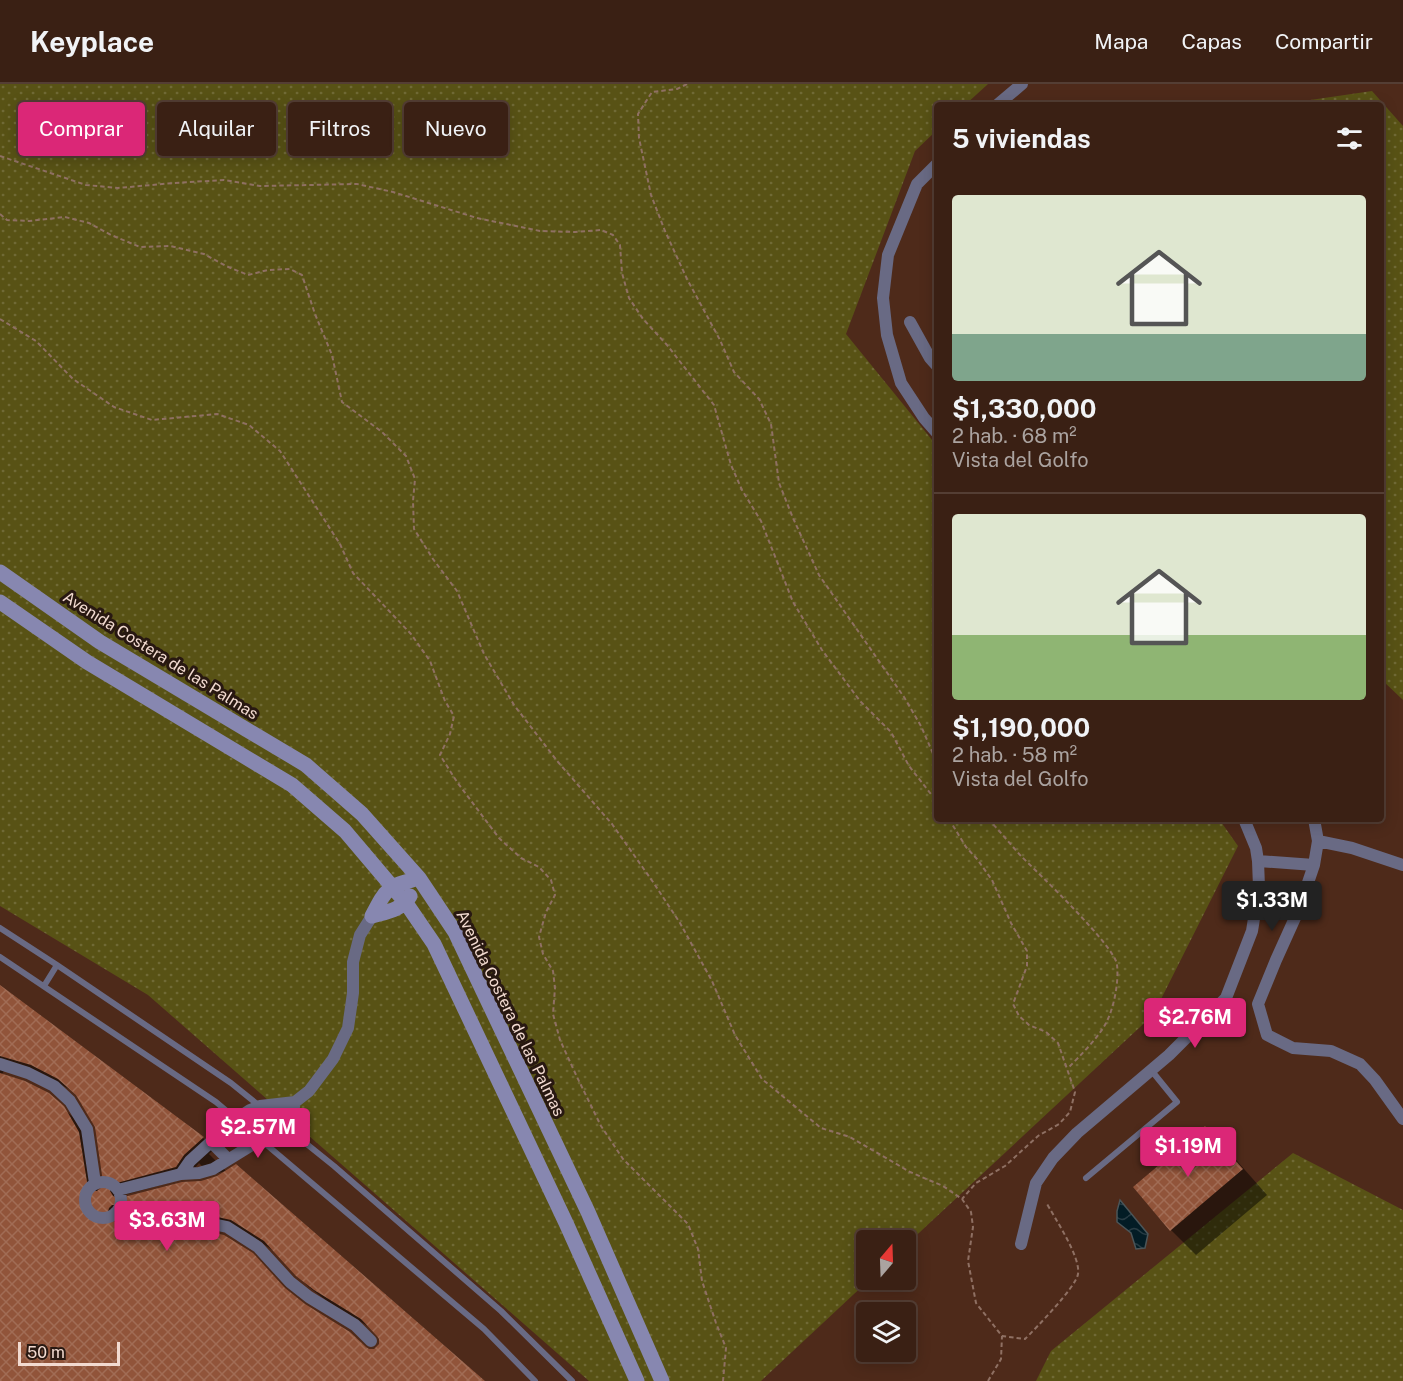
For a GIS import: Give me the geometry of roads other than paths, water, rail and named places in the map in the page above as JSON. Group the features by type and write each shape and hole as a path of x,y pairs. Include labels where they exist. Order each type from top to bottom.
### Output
{"main road":[{"name":"Avenida Costera de las Palmas","path":"0,572 100,642 306,765 362,814 418,878 460,942 588,1212 662,1381"},
{"path":"0,602 87,663 292,785 345,831 392,885 434,944 566,1222 637,1381"},
{"path":"372,916 382,896 392,885 418,878"},
{"path":"372,916 393,910 406,903 418,878"}],"street":[{"path":"1001,102 1022,84"},
{"path":"934,167 917,184 888,255 883,298 887,335 901,383 934,429"},
{"path":"910,322 934,362"},
{"path":"1021,1244 1036,1184 1053,1158 1077,1133 1168,1055 1226,998 1252,931 1259,887 1256,848 1245,822"},
{"path":"1315,822 1318,841 1314,865 1299,909 1258,1005 1267,1035 1293,1048 1331,1051 1360,1064 1375,1080 1403,1119"},
{"path":"1318,841 1352,848 1403,865"},
{"path":"1258,861 1314,865"},
{"path":"1259,887 1305,891"},
{"path":"181,1174 190,1161 249,1110 260,1106 296,1102 309,1091 333,1059 348,1028 353,993 353,962 360,935 372,916"},
{"path":"0,1064 28,1073 54,1086 70,1101 87,1129 95,1183"},
{"path":"118,1190 181,1174 213,1169 252,1144 277,1139 285,1135 289,1129 296,1102"},
{"path":"211,1142 228,1159"},
{"path":"116,1213 121,1202 118,1190 108,1182 95,1183 86,1191 85,1204 92,1214 104,1218 116,1213 139,1218 189,1219 227,1227 258,1247 290,1282 309,1297 355,1325 370,1341"}],"lane":[{"path":"0,928 231,1083 334,1166 501,1311 572,1381"},
{"path":"0,957 216,1102 484,1329 535,1381"},
{"path":"44,986 57,965"},
{"path":"1086,1178 1176,1102 1151,1070"}],"water":[{"path":"1120,1200 1148,1234 1145,1248 1136,1249 1131,1233 1117,1222"}]}
